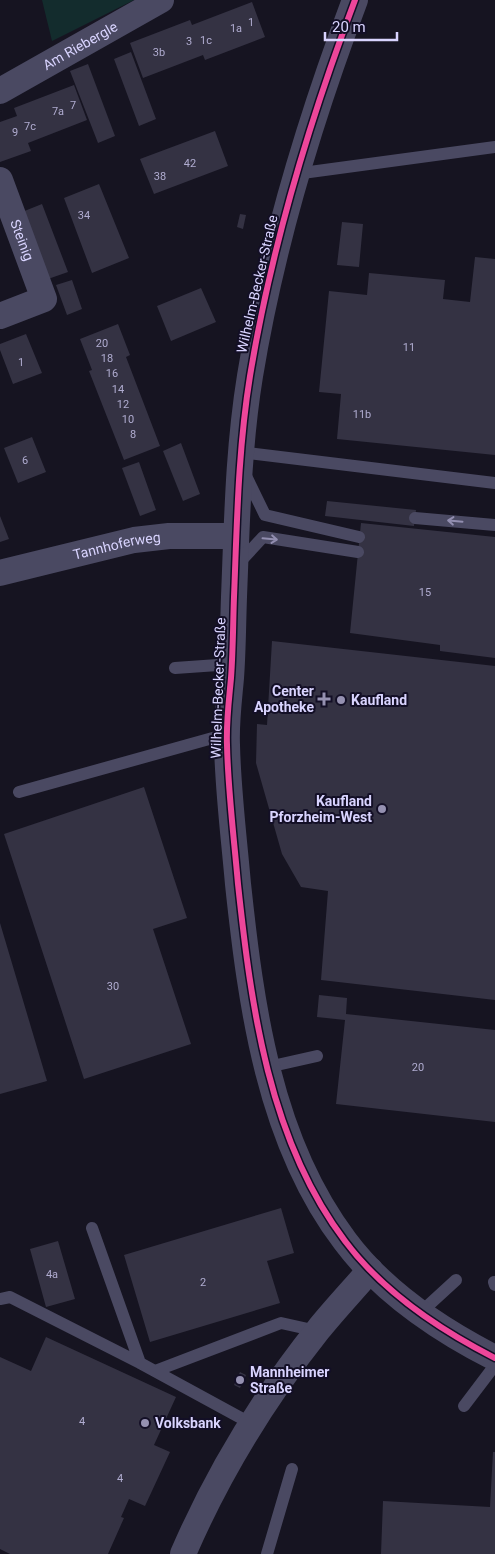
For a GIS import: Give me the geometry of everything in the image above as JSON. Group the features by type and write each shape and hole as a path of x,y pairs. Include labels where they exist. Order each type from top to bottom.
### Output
{"street":[{"name":"Am Riebergle","path":"0,91 162,0"},
{"name":"Wilhelm-Becker-Straße","path":"354,0 295,174 254,351 240,457 236,536 232,664 227,734 232,828 248,967 268,1067 288,1133 305,1173 345,1242 370,1270 420,1313 461,1341 495,1358"},
{"name":"Steinig","path":"0,180 44,299 0,316"},
{"name":"Tannhoferweg","path":"0,573 134,540 169,536 236,536"},
{"path":"183,1554 212,1494 252,1424 317,1331 370,1270"}],"lane":[{"path":"295,174 495,147"},
{"path":"359,537 265,515 240,457 495,483"},
{"path":"415,518 495,525"},
{"path":"235,567 263,537 358,552"},
{"path":"175,668 232,664"},
{"path":"19,792 227,734"},
{"path":"268,1067 317,1056"},
{"path":"92,1228 140,1363"},
{"path":"420,1313 456,1280"},
{"path":"0,1299 10,1297 140,1363 252,1424"},
{"path":"155,1371 280,1323 317,1331"},
{"path":"464,1406 495,1365"},
{"path":"267,1554 292,1469"}],"green space":[{"path":"42,0 134,0 52,41"}],"building":[{"path":"252,2 265,37 205,60 203,55 143,78 130,43 190,20 192,25"},
{"path":"131,52 156,119 139,126 114,59"},
{"path":"88,64 115,136 98,143 70,71"},
{"path":"74,85 87,120 28,143 31,151 0,162 0,122 17,116 14,108"},
{"path":"215,131 228,166 154,194 140,159"},
{"path":"99,184 129,258 92,273 64,198"},
{"path":"42,204 68,272 48,279 22,212"},
{"path":"240,214 246,215 243,229 237,227"},
{"path":"342,222 363,224 359,267 337,265"},
{"path":"475,257 495,259 495,455 337,439 341,394 319,392 329,291 367,295 369,273 445,280 443,299 470,302"},
{"path":"72,280 82,309 67,315 56,285"},
{"path":"201,288 216,322 171,341 157,306"},
{"path":"118,324 130,355 126,357 160,446 124,460 89,371 92,370 80,339"},
{"path":"26,334 42,373 13,384 0,350 0,344"},
{"path":"32,437 46,472 18,483 4,448"},
{"path":"181,443 200,494 183,501 163,451"},
{"path":"139,462 156,510 140,516 122,468"},
{"path":"327,501 416,510 414,526 325,516"},
{"path":"0,516 9,539 0,542"},
{"path":"361,523 495,537 495,658 440,651 440,645 350,633"},
{"name":"Kaufland Pforzheim-West","path":"272,641 495,666 495,1000 321,980 328,891 301,887 282,854 256,763 257,724 267,725"},
{"path":"144,787 187,918 153,929 191,1044 84,1079 4,834"},
{"path":"0,923 47,1081 0,1094"},
{"path":"319,995 347,998 346,1014 495,1030 495,1122 336,1104 345,1020 317,1017"},
{"path":"281,1208 294,1253 267,1261 280,1303 150,1342 124,1255"},
{"path":"58,1241 75,1299 46,1307 30,1249"},
{"path":"46,1337 176,1397 154,1445 170,1452 145,1506 129,1499 121,1517 124,1518 108,1554 10,1554 0,1549 0,1357 31,1371"},
{"name":"Mannheimer Straße","path":"240,1372 246,1375 240,1388 234,1385"},
{"path":"493,1452 495,1452 495,1554 381,1554 383,1501 490,1507"}],"cycle path":[{"path":"355,0 322,92 280,233 259,328 246,404 239,486 232,658 227,728 229,780 238,884 250,977 268,1071 281,1116 298,1160 319,1202 345,1241 376,1277 394,1293 453,1335 495,1358"}],"place":[{"name":"Center Apotheke","path":"324,699"},
{"name":"Kaufland","path":"341,700"},
{"name":"Kaufland Pforzheim-West","path":"382,809"},
{"name":"Mannheimer Straße","path":"240,1380"},
{"name":"Volksbank","path":"145,1423"}]}
